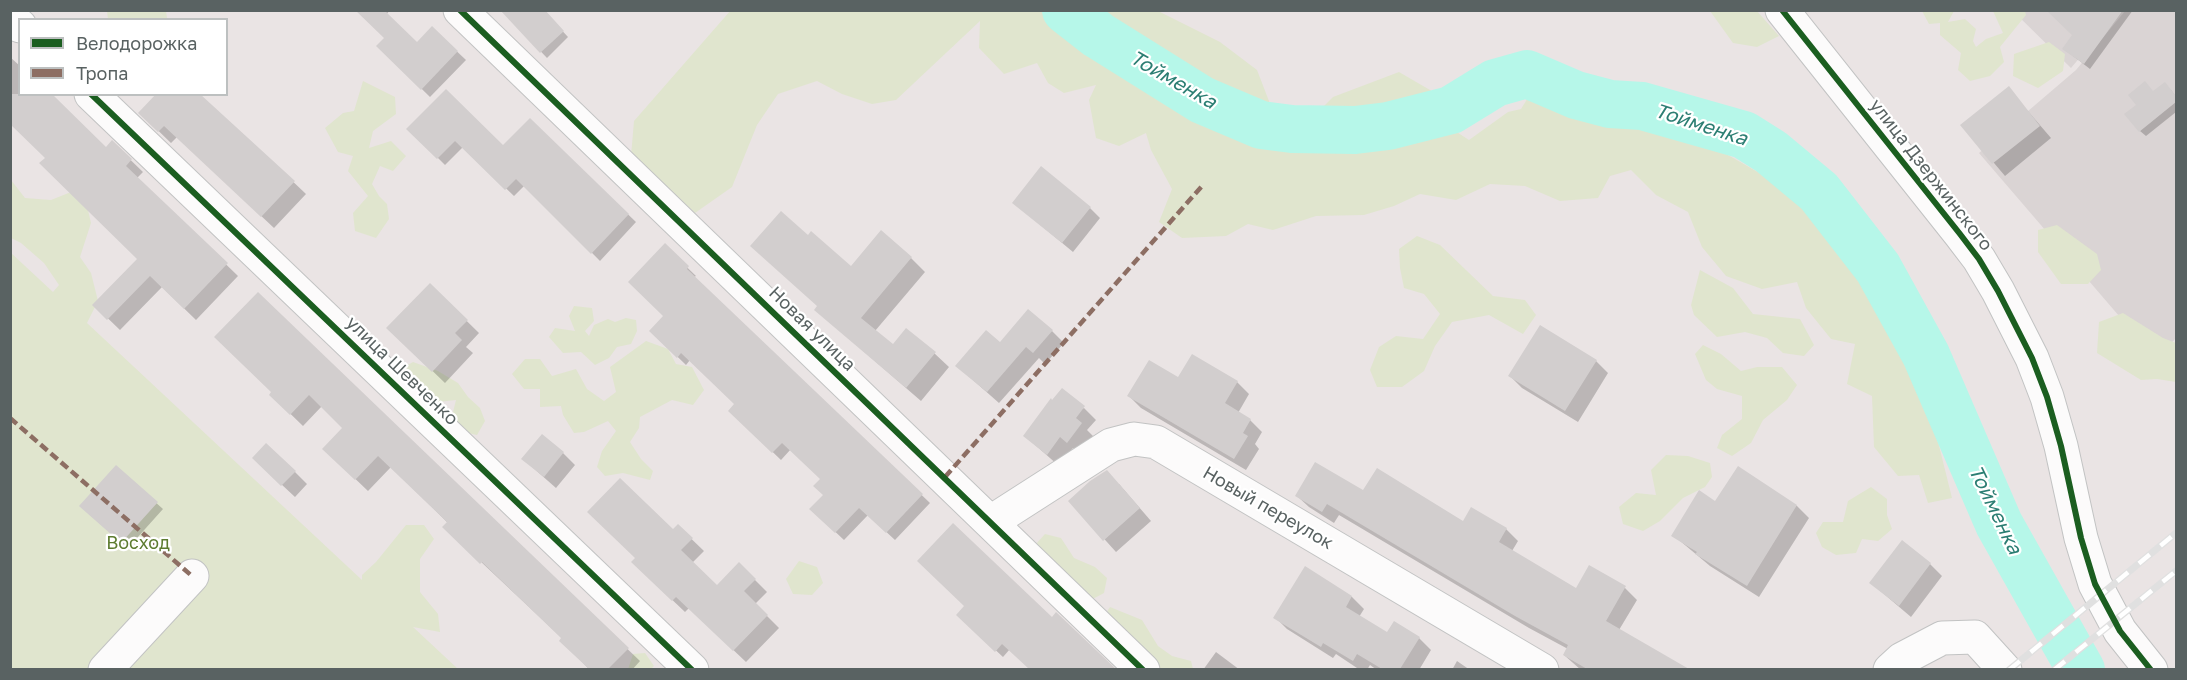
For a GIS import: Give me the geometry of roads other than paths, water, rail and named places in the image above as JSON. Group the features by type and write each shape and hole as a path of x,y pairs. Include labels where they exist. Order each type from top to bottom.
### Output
{"street":[{"name":"Новая улица","path":"460,10 1143,669"},
{"name":"улица Дзержинского","path":"1782,10 1960,234 1979,259 1998,291 2032,358 2048,397 2081,538 2095,584 2120,631 2151,669"},
{"name":"улица Шевченко","path":"93,96 692,669"},
{"name":"Новый переулок","path":"992,522 1112,445 1134,439 1156,442 1542,669"},
{"path":"105,669 192,576"},
{"path":"1890,669 1902,659 1942,638 1975,637 2005,669"}],"waterway":[{"name":"Тойменка","path":"1066,10 1098,35 1202,100 1261,125 1292,129 1355,130 1388,126 1451,110 1495,83 1527,74 1576,95 1610,104 1642,106 1744,135 1771,152 1819,192 1878,268 1926,355 1999,524 2081,670"}],"railway":[{"path":"2009,670 2176,533"},
{"path":"2054,670 2176,571"}],"park label":[{"name":"Восход","path":"138,543"}]}
